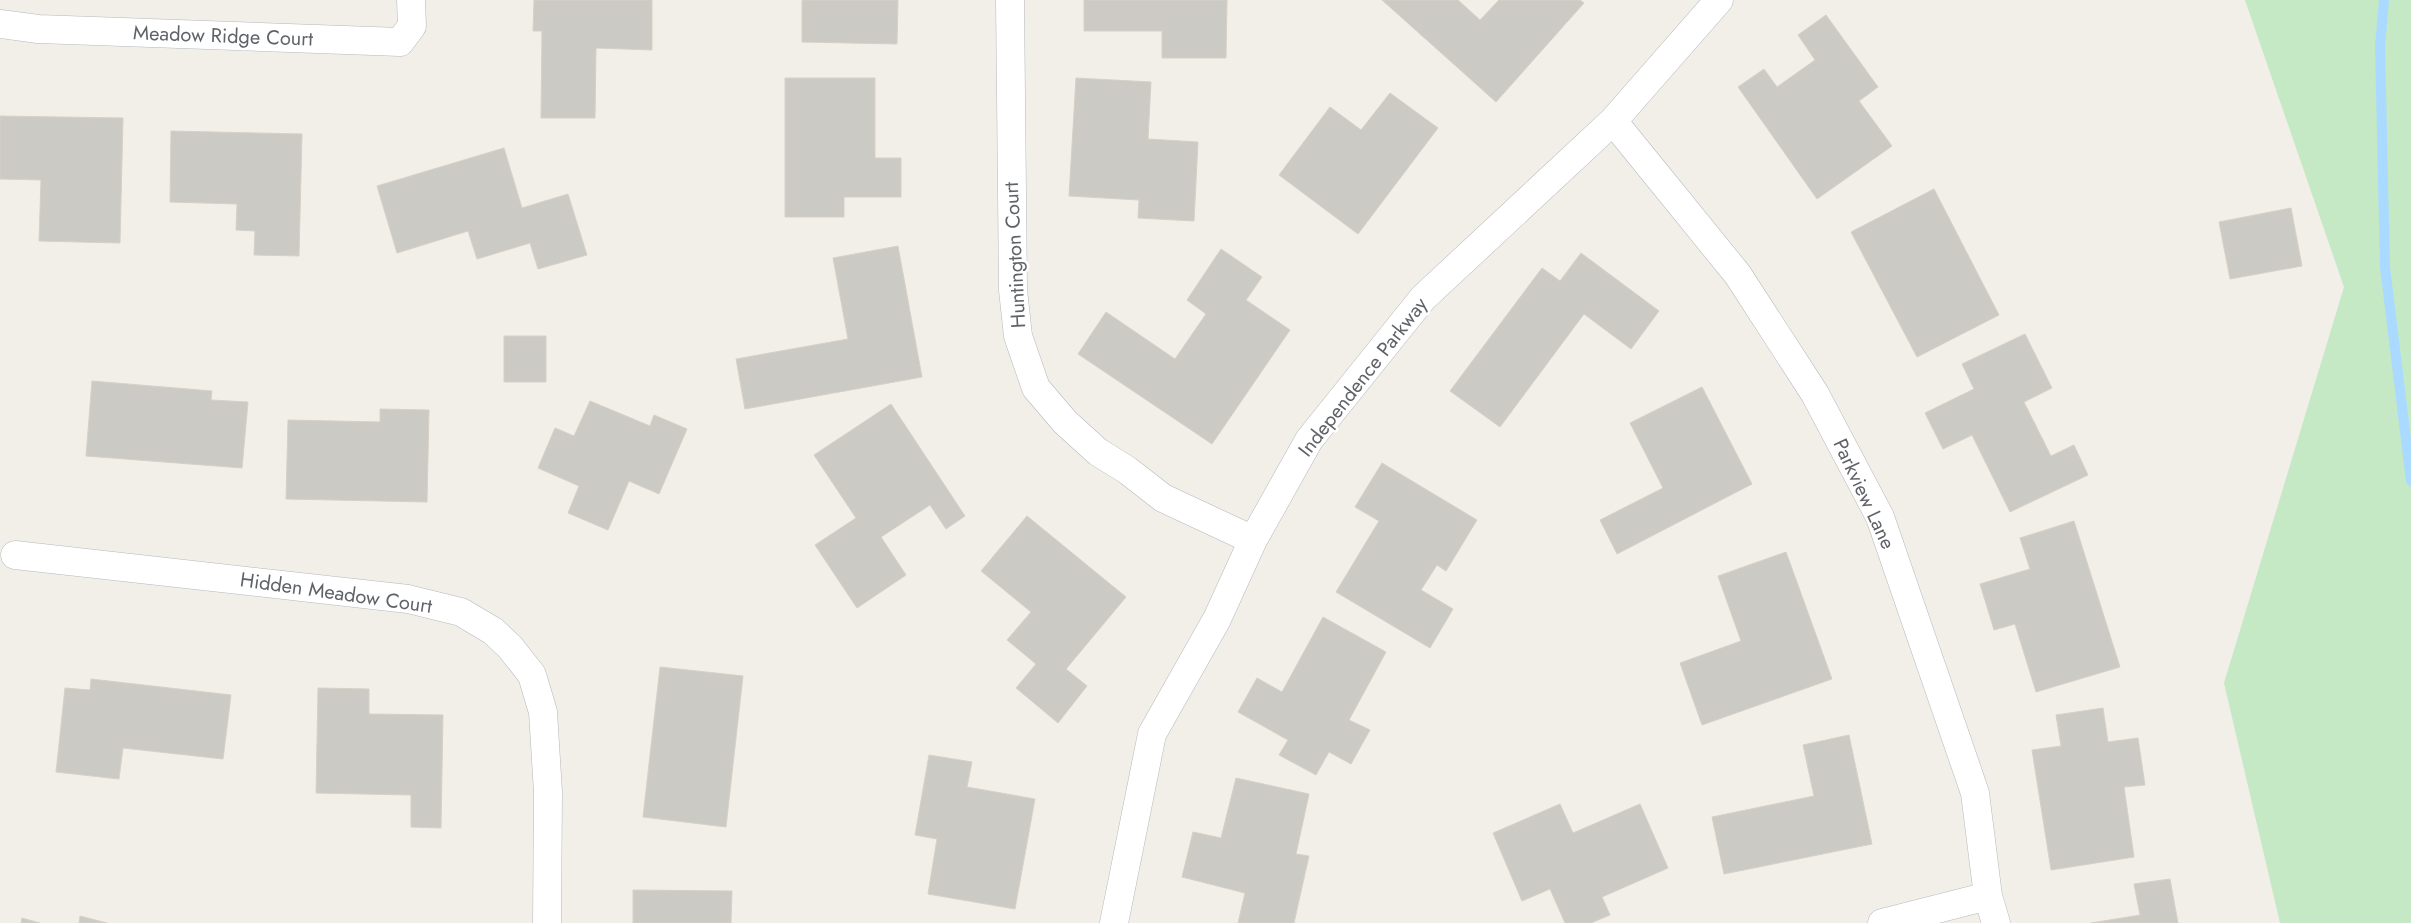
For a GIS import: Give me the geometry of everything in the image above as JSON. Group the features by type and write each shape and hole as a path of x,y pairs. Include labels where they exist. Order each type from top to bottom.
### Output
{"street":[{"name":"Meadow Ridge Court","path":"0,24 38,29 400,42 412,26 411,0"},
{"name":"Huntington Court","path":"1010,0 1013,290 1018,336 1036,388 1064,422 1098,452 1127,470 1163,498 1253,540"},
{"name":"Independence Parkway","path":"1114,923 1152,734 1217,619 1253,540 1309,440 1423,298 1614,121 1719,0"},
{"name":"Parkview Lane","path":"1614,121 1738,275 1816,394 1880,517 1975,793 1988,896 1996,923"},
{"name":"Hidden Meadow Court","path":"15,555 408,599 461,612 493,631 510,647 532,675 543,712 548,792 547,923"},
{"path":"1882,923 1988,896"}],"green space":[{"path":"2245,0 2411,0 2411,923 2280,923 2224,683 2344,287"}],"building":[{"path":"534,0 652,0 652,50 596,48 595,118 541,118 542,31 533,31"},
{"path":"802,0 898,0 897,44 802,42"},
{"path":"1084,0 1227,0 1226,58 1162,58 1162,31 1084,31"},
{"path":"1382,0 1458,0 1480,20 1499,0 1580,0 1584,3 1496,102"},
{"path":"1826,15 1878,87 1859,101 1892,146 1817,199 1738,87 1764,69 1777,87 1815,60 1798,35"},
{"path":"785,78 875,78 875,158 901,158 901,197 844,197 844,217 785,217"},
{"path":"1076,78 1151,82 1148,139 1198,142 1194,221 1138,218 1139,200 1069,196"},
{"path":"1390,93 1438,128 1358,234 1279,175 1330,107 1361,130"},
{"path":"0,116 123,118 120,243 39,241 41,180 0,179"},
{"path":"171,131 302,134 299,256 254,255 255,231 236,230 237,204 170,202"},
{"path":"504,148 522,208 568,194 587,255 538,269 530,243 477,259 468,231 397,253 377,186"},
{"path":"1934,189 1999,315 1917,357 1851,232"},
{"path":"2291,208 2302,266 2230,279 2219,222"},
{"path":"898,246 922,377 745,409 736,359 848,339 833,258"},
{"path":"1221,249 1262,277 1246,300 1290,330 1212,444 1078,354 1106,312 1175,359 1206,314 1187,300"},
{"path":"1581,253 1659,311 1631,349 1584,314 1500,427 1450,391 1542,268 1560,281"},
{"path":"2025,334 2052,388 2024,402 2051,456 2074,445 2088,475 2010,512 1972,435 1943,449 1925,413 1974,389 1962,364"},
{"path":"504,336 546,336 546,382 504,382"},
{"path":"92,381 212,391 211,400 248,402 242,468 86,456"},
{"path":"1702,387 1752,484 1617,554 1600,520 1663,488 1630,423"},
{"path":"590,401 650,426 654,415 687,429 659,494 629,481 608,530 568,513 579,486 538,468 555,428 574,436"},
{"path":"891,404 965,516 946,529 930,505 881,537 906,575 857,608 815,545 856,518 814,455"},
{"path":"380,409 429,410 427,502 286,499 288,420 380,422"},
{"path":"1382,463 1477,520 1446,571 1437,565 1421,590 1453,609 1430,648 1336,592 1379,521 1355,507"},
{"path":"1027,516 1126,597 1066,669 1087,686 1058,723 1016,688 1036,664 1007,640 1031,612 981,571"},
{"path":"2074,521 2120,667 2036,692 2015,624 1994,630 1980,584 2030,569 2020,538"},
{"path":"1786,552 1832,679 1702,725 1680,663 1741,641 1718,576"},
{"path":"1323,617 1386,652 1349,720 1370,730 1351,764 1329,752 1316,775 1279,755 1288,740 1238,712 1257,678 1282,692"},
{"path":"660,667 743,676 726,827 643,817"},
{"path":"91,679 231,695 223,759 123,748 119,779 56,772 65,688 90,690"},
{"path":"318,688 369,689 369,714 443,715 441,828 411,827 411,795 316,793"},
{"path":"2103,708 2108,742 2138,738 2145,785 2124,787 2134,857 2051,870 2032,750 2061,746 2056,715"},
{"path":"1849,735 1872,844 1724,874 1712,817 1814,796 1803,745"},
{"path":"929,755 972,762 967,787 1035,799 1015,909 928,894 937,839 915,835"},
{"path":"1236,778 1309,794 1296,854 1309,856 1294,923 1238,923 1245,893 1182,877 1193,832 1221,838"},
{"path":"1560,804 1573,833 1640,804 1668,868 1602,897 1610,915 1591,923 1565,923 1550,889 1522,901 1493,833"},
{"path":"2170,879 2178,923 2091,923 2140,915 2134,884"},
{"path":"633,890 732,891 731,923 633,923"},
{"path":"80,916 107,923 79,923"},
{"path":"22,918 40,923 21,923"}],"waterway":[{"path":"2384,0 2380,46 2385,267 2411,481"}]}
